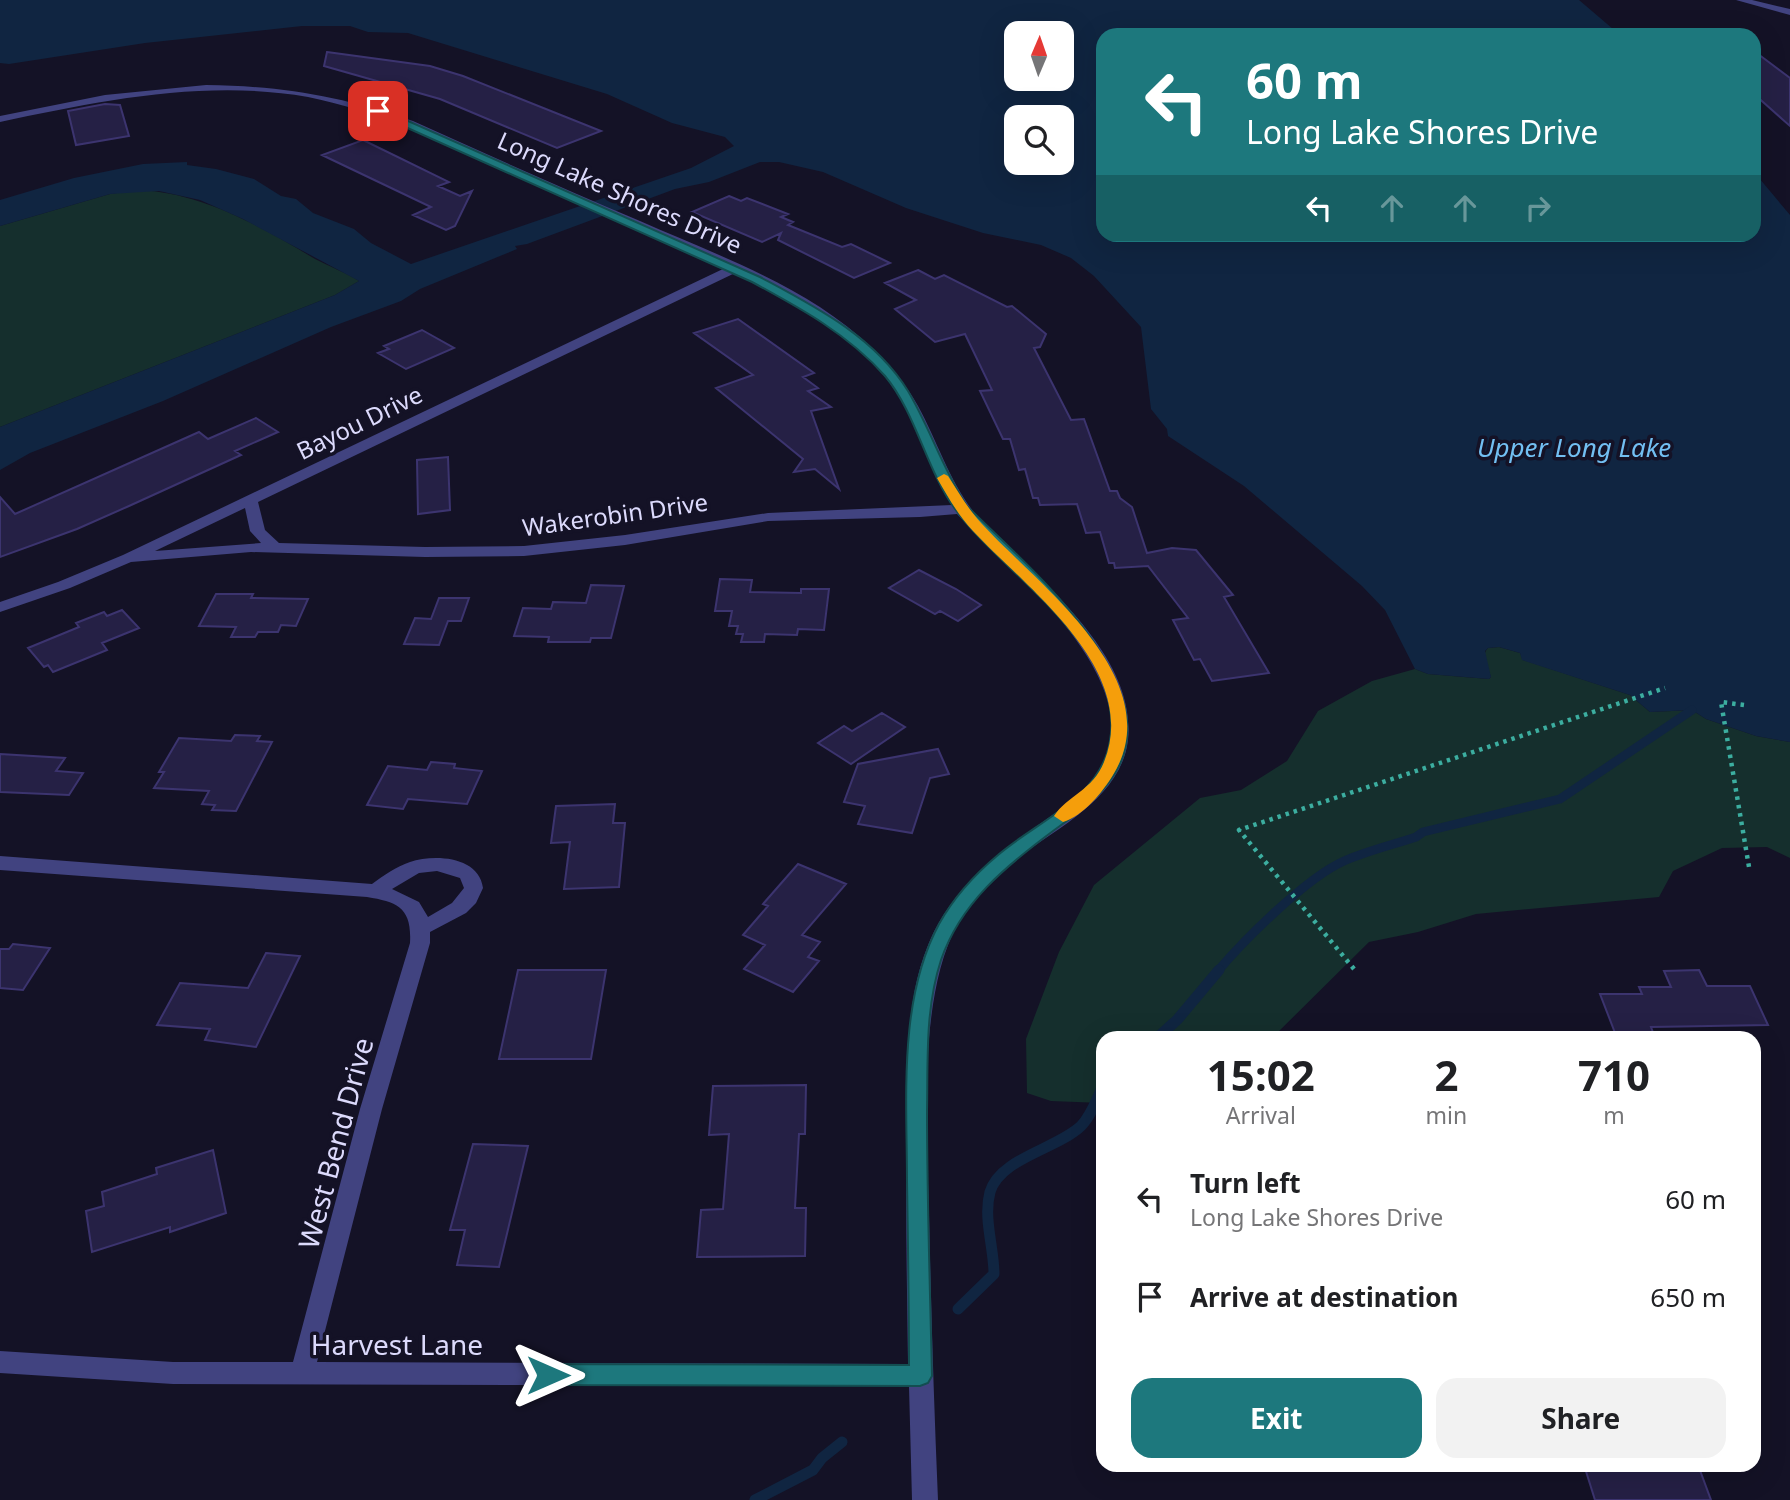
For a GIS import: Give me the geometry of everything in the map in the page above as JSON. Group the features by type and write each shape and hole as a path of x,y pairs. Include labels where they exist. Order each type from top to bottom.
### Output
{"street":[{"path":"1741,0 1790,12"},
{"path":"1785,0 1790,6"},
{"name":"Long Lake Shores Drive","path":"0,119 103,98 164,90 230,87 303,92 338,98 386,114 733,269 812,310 839,327 873,356 903,392 949,490 961,509 1061,609 1084,637 1110,684 1118,714 1119,740 1112,764 1085,800 1005,858 970,891 947,926 932,958 922,997 917,1148 920,1376 925,1500"},
{"name":"Bayou Drive","path":"0,607 64,585 128,558 733,269"},
{"path":"250,500 251,515 258,531 274,547"},
{"name":"Wakerobin Drive","path":"128,558 207,549 274,547 425,552 524,551 625,540 768,517 920,513 961,509"},
{"path":"0,863 376,891 402,900 417,910 422,928 449,915 470,897 473,887 470,878 462,870 450,865 416,867 400,873 376,891"},
{"name":"West Bend Drive","path":"302,1373 371,1109 422,928"},
{"name":"Harvest Lane","path":"0,1362 173,1373 920,1376"}],"path":[{"path":"1354,969 1239,830 1665,688"},
{"path":"1744,705 1721,702 1749,867"}],"green space":[{"path":"139,190 186,198 231,214 359,281 335,295 0,427 0,226 110,194"},
{"path":"1499,647 1520,653 1523,660 1630,695 1650,712 1692,710 1706,719 1756,736 1790,742 1790,858 1767,847 1722,848 1673,871 1659,897 1476,914 1418,932 1369,942 1279,1031 1096,1031 1096,1103 1051,1101 1027,1093 1026,1039 1059,952 1094,885 1200,798 1241,790 1287,761 1318,711 1372,681 1415,669 1428,674 1489,679 1491,677 1485,662 1488,648"}],"water":[{"name":"Upper Long Lake","path":"0,0 1579,0 1612,28 1096,28 1096,242 1761,242 1761,180 1790,215 1790,742 1756,736 1706,719 1692,710 1650,712 1630,695 1522,660 1520,653 1499,647 1485,651 1491,677 1489,679 1428,674 1415,669 1385,610 1362,586 1244,486 1168,436 1167,429 1151,409 1141,327 1094,276 1071,258 1041,245 983,233 906,208 823,172 779,162 760,162 709,182 675,189 527,244 515,246 517,249 420,289 401,301 331,327 163,401 30,453 0,470 0,427 335,295 359,281 243,219 200,200 159,191 110,194 0,226 0,200 74,178 143,164 187,162 187,165 254,179 281,196 296,199 313,213 354,229 371,243 411,264 691,168 734,146 725,137 672,123 607,94 408,33 368,32 350,26 302,26 145,43 9,64 0,63"}],"building":[{"path":"327,52 430,66 463,76 601,131 557,148 440,99 324,66"},
{"path":"1761,56 1790,78 1790,126 1761,100"},
{"path":"105,104 120,105 129,136 76,145 68,111"},
{"path":"363,140 449,182 438,186 460,196 472,191 455,226 446,230 413,215 431,207 322,155"},
{"path":"729,196 741,201 747,198 788,214 781,217 793,222 788,225 842,247 851,244 890,263 854,278 778,240 781,233 762,242 692,212"},
{"path":"918,270 935,279 944,275 1007,307 1012,306 1046,334 1040,347 1034,348 1071,420 1084,419 1110,491 1117,491 1120,498 1132,507 1147,553 1172,548 1196,550 1233,595 1224,597 1269,673 1212,681 1200,659 1194,660 1173,620 1188,618 1148,566 1115,568 1114,563 1109,563 1100,532 1086,533 1077,504 1040,505 1038,498 1033,498 1025,469 1019,470 1010,439 1003,439 980,391 992,390 965,334 935,342 895,309 916,300 885,283"},
{"path":"738,319 814,373 803,377 818,388 808,391 831,407 811,411 839,489 815,469 794,472 803,459 716,388 753,375 694,333"},
{"path":"422,330 454,348 406,369 378,353 389,349 384,346"},
{"path":"256,418 278,432 235,451 241,455 129,506 77,529 0,557 0,497 15,514 199,432 208,439"},
{"path":"448,457 450,510 418,514 417,460"},
{"path":"919,570 981,605 958,621 940,611 935,614 889,588"},
{"path":"720,579 752,580 750,592 801,593 801,589 829,589 824,630 798,629 797,635 765,634 764,642 741,642 743,634 736,634 738,626 729,626 732,611 715,611"},
{"path":"591,585 624,586 611,638 591,638 590,642 548,642 549,637 514,636 523,608 551,609 553,602 586,603"},
{"path":"216,594 308,599 296,626 281,625 278,632 258,632 255,637 231,637 236,627 199,626"},
{"path":"439,598 469,598 461,621 448,621 439,645 404,644 415,618 431,619"},
{"path":"122,610 139,628 102,643 107,650 53,672 48,665 44,667 28,648 79,627 76,623 104,612 107,616"},
{"path":"882,713 905,727 851,764 818,743 844,726 852,731"},
{"path":"235,735 260,736 257,741 272,742 236,811 212,810 215,805 202,804 209,791 154,788 164,772 159,772 179,738 231,741"},
{"path":"938,749 949,774 930,778 912,833 858,824 865,806 844,802 858,764"},
{"path":"0,754 65,758 56,771 83,773 69,795 0,792"},
{"path":"431,762 455,764 454,768 482,771 467,804 408,799 403,809 367,805 388,766 427,770"},
{"path":"615,804 613,823 625,823 619,887 564,889 570,842 551,843 556,806"},
{"path":"798,864 846,884 802,935 820,942 808,957 819,961 793,992 744,969 765,945 743,935 768,906 763,904"},
{"path":"13,944 50,948 23,990 0,988 0,949 9,949"},
{"path":"266,953 300,956 256,1047 205,1040 210,1029 157,1025 180,983 248,988"},
{"path":"518,970 606,970 591,1059 499,1059"},
{"path":"1699,970 1707,986 1750,986 1768,1025 1651,1027 1652,1031 1614,1031 1600,994 1642,994 1639,987 1671,987 1664,971"},
{"path":"806,1085 805,1134 799,1134 795,1208 806,1208 805,1256 697,1257 701,1210 723,1209 729,1134 709,1135 713,1086"},
{"path":"473,1144 528,1146 499,1267 457,1265 465,1230 450,1230"},
{"path":"213,1150 226,1213 170,1232 170,1227 92,1252 86,1211 104,1206 102,1192 157,1174 156,1168"},
{"path":"1586,1472 1701,1472 1711,1500 1595,1500"}],"waterway":[{"path":"1217,972 1276,911 1329,869 1353,857 1416,837 1423,832 1560,799 1692,710"},
{"path":"1165,1031 1219,970"},
{"path":"958,1309 994,1274 988,1202 996,1180 1017,1162 1071,1134 1081,1126 1096,1100"},
{"path":"755,1500 813,1470 822,1458 842,1442"}],"slow traffic":[{"path":"944,478 961,509 1061,609 1084,637 1110,684 1118,714 1119,740 1112,764 1085,800 1063,816"}],"route":[{"path":"378,111 779,291 859,342 891,375 903,392 949,490 961,509 1061,609 1084,637 1110,684 1118,714 1119,740 1112,764 1100,783 1085,800 1005,858 970,891 947,926 932,958 922,997 919,1030 917,1148 920,1376 548,1375"}]}
